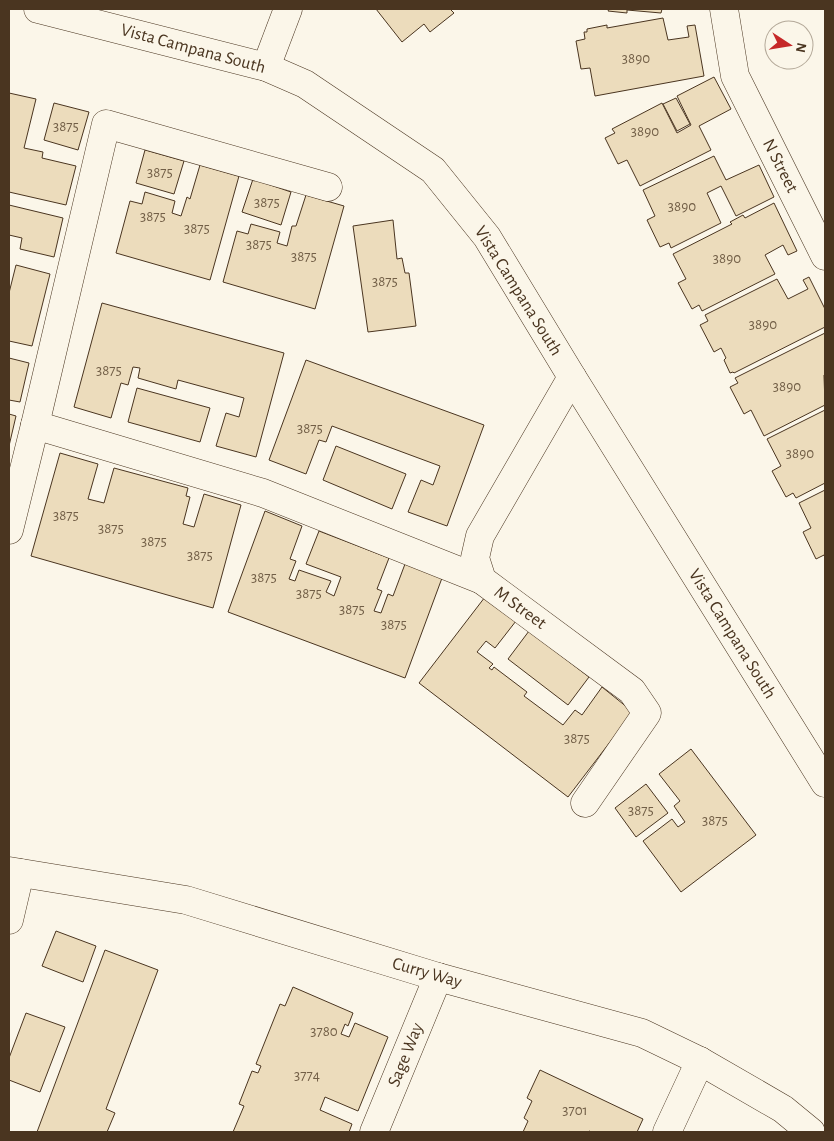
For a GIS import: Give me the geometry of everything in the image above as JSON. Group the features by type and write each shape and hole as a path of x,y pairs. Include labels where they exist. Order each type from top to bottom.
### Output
{"street":[{"name":"Vista Campana South","path":"38,9 91,15 266,67 305,84 433,170 486,237 825,783"},
{"path":"266,67 288,9"},
{"name":"N Street","path":"724,9 735,76 825,256"},
{"path":"9,530 106,124 328,187"},
{"name":"M Street","path":"572,377 480,536 475,558 482,580 632,691 647,713 585,803"},
{"path":"35,425 263,494 482,580"},
{"path":"9,920 14,872"},
{"name":"Curry Way","path":"14,872 186,900 438,977 642,1033 700,1061 783,1109 811,1132"},
{"name":"Sage Way","path":"374,1132 438,977"},
{"path":"667,1132 700,1061"}],"building":[{"path":"376,9 450,9 454,13 430,32 424,24 402,42"},
{"path":"609,9 662,9 661,13 627,10 627,13 608,11"},
{"path":"663,18 668,40 689,37 687,26 695,25 704,76 595,96 590,68 581,69 576,41 585,39 584,32 587,32 587,29 607,25 607,28"},
{"path":"714,77 731,109 699,126 711,150 640,186 627,160 618,164 605,138 615,133 612,129 662,103 677,133 691,125 677,96"},
{"path":"9,93 36,99 24,148 43,152 42,158 76,166 66,205 9,192"},
{"path":"676,98 690,124 677,131 663,104"},
{"path":"54,103 89,112 78,150 44,140"},
{"path":"145,150 184,161 174,194 136,183"},
{"path":"714,156 726,180 759,165 774,197 736,216 721,186 707,193 721,223 671,248 669,243 660,247 647,220 655,216 643,190"},
{"path":"200,165 239,176 210,280 116,253 130,201 142,204 145,192 175,201 172,213 181,216 187,197 190,199"},
{"path":"253,179 291,192 281,225 242,212"},
{"path":"306,195 344,206 315,309 223,282 237,231 248,234 251,224 280,232 277,243 287,246 292,226 296,226"},
{"path":"774,203 797,251 788,255 783,245 765,255 775,274 702,311 699,305 692,309 678,283 686,279 673,254 732,224 730,222 743,215 745,218"},
{"path":"9,205 63,218 54,257 20,249 22,238 9,235"},
{"path":"393,220 397,259 402,258 405,273 409,273 416,326 368,332 353,226"},
{"path":"16,265 50,274 32,346 9,341 9,293"},
{"path":"809,277 825,309 825,327 734,373 730,373 721,348 714,352 700,325 708,321 705,315 777,279 788,299 808,289 803,280"},
{"path":"102,303 284,353 256,457 216,446 226,413 239,417 244,398 178,380 176,389 138,378 140,368 133,367 128,385 121,383 111,418 74,407"},
{"path":"825,333 825,405 764,436 751,410 744,414 730,387 738,383 735,378"},
{"path":"9,358 29,363 20,402 9,400"},
{"path":"306,360 484,425 447,526 408,512 421,480 433,485 440,466 332,426 326,442 319,440 306,474 269,460"},
{"path":"137,388 210,408 200,442 128,422"},
{"path":"825,410 825,483 796,498 793,493 786,497 772,471 781,466 767,439"},
{"path":"9,414 16,416 9,446"},
{"path":"336,446 406,474 392,509 323,480"},
{"path":"60,453 98,464 88,499 104,503 114,468 188,488 186,496 190,497 183,524 194,527 204,494 241,505 213,608 31,556"},
{"path":"825,490 825,558 824,555 816,559 803,532 811,528 799,503"},
{"path":"265,511 302,526 290,559 296,561 289,579 295,581 299,570 331,581 326,592 334,596 341,577 306,564 319,531 389,558 377,589 382,591 374,611 381,613 388,594 393,596 405,564 442,578 405,678 228,612"},
{"path":"485,597 516,621 495,648 486,641 477,652 493,664 489,668 492,670 494,667 527,692 524,696 563,725 575,710 582,715 602,687 633,712 568,797 419,683"},
{"path":"529,631 589,677 568,705 508,659"},
{"path":"691,749 756,835 681,892 643,841 672,819 678,827 685,822 674,806 680,801 659,774"},
{"path":"646,784 668,813 636,837 615,808"},
{"path":"56,931 96,946 83,982 42,966"},
{"path":"105,950 158,970 106,1109 115,1113 107,1132 37,1132"},
{"path":"293,987 353,1013 348,1026 345,1024 341,1034 349,1037 355,1023 388,1037 358,1111 325,1097 320,1110 352,1124 349,1132 233,1132 244,1106 239,1104 252,1071 258,1073 261,1066 256,1064 280,1004 285,1006"},
{"path":"26,1013 65,1027 40,1092 9,1080 9,1058"},
{"path":"540,1070 643,1119 637,1132 523,1132 528,1121 524,1118 532,1101 527,1098"}]}
